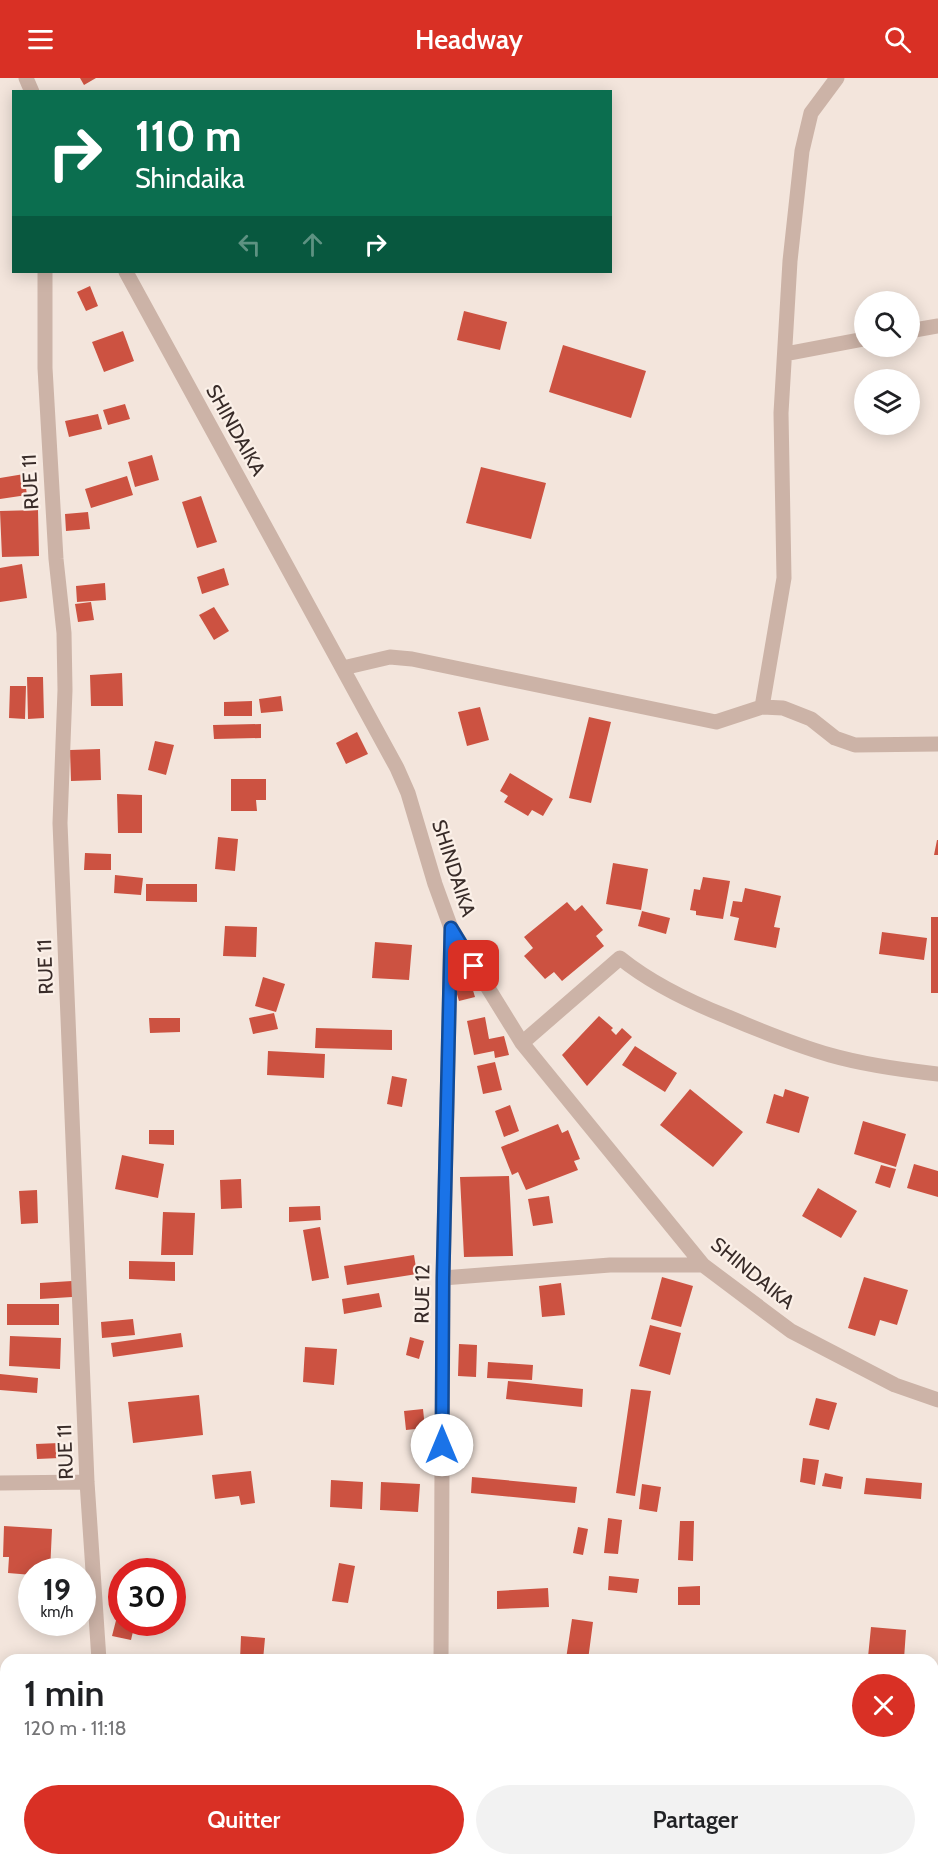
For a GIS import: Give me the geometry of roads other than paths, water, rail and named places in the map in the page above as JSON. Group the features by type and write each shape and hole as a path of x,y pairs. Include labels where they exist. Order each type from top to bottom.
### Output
{"street":[{"path":"762,707 784,578 781,413 790,261 802,151 811,113 837,78"},
{"name":"RUE 11","path":"45,273 45,368 56,559 64,633 65,690 60,823 87,1482 99,1654"},
{"name":"SHINDAIKA","path":"127,273 397,768 408,793 435,884 451,928 522,1043 703,1265 792,1331 895,1385 938,1400"},
{"path":"920,329 938,326"},
{"path":"785,354 854,341"},
{"path":"342,668 390,657 412,659 716,722 762,707 783,708 811,719 835,738 855,745 938,744"},
{"name":"RUE 12","path":"441,1654 443,1278 451,928"},
{"path":"522,1043 620,958 677,995 782,1040 869,1064 938,1074"},
{"path":"443,1278 610,1265 703,1265"},
{"path":"0,1483 87,1482"}]}
